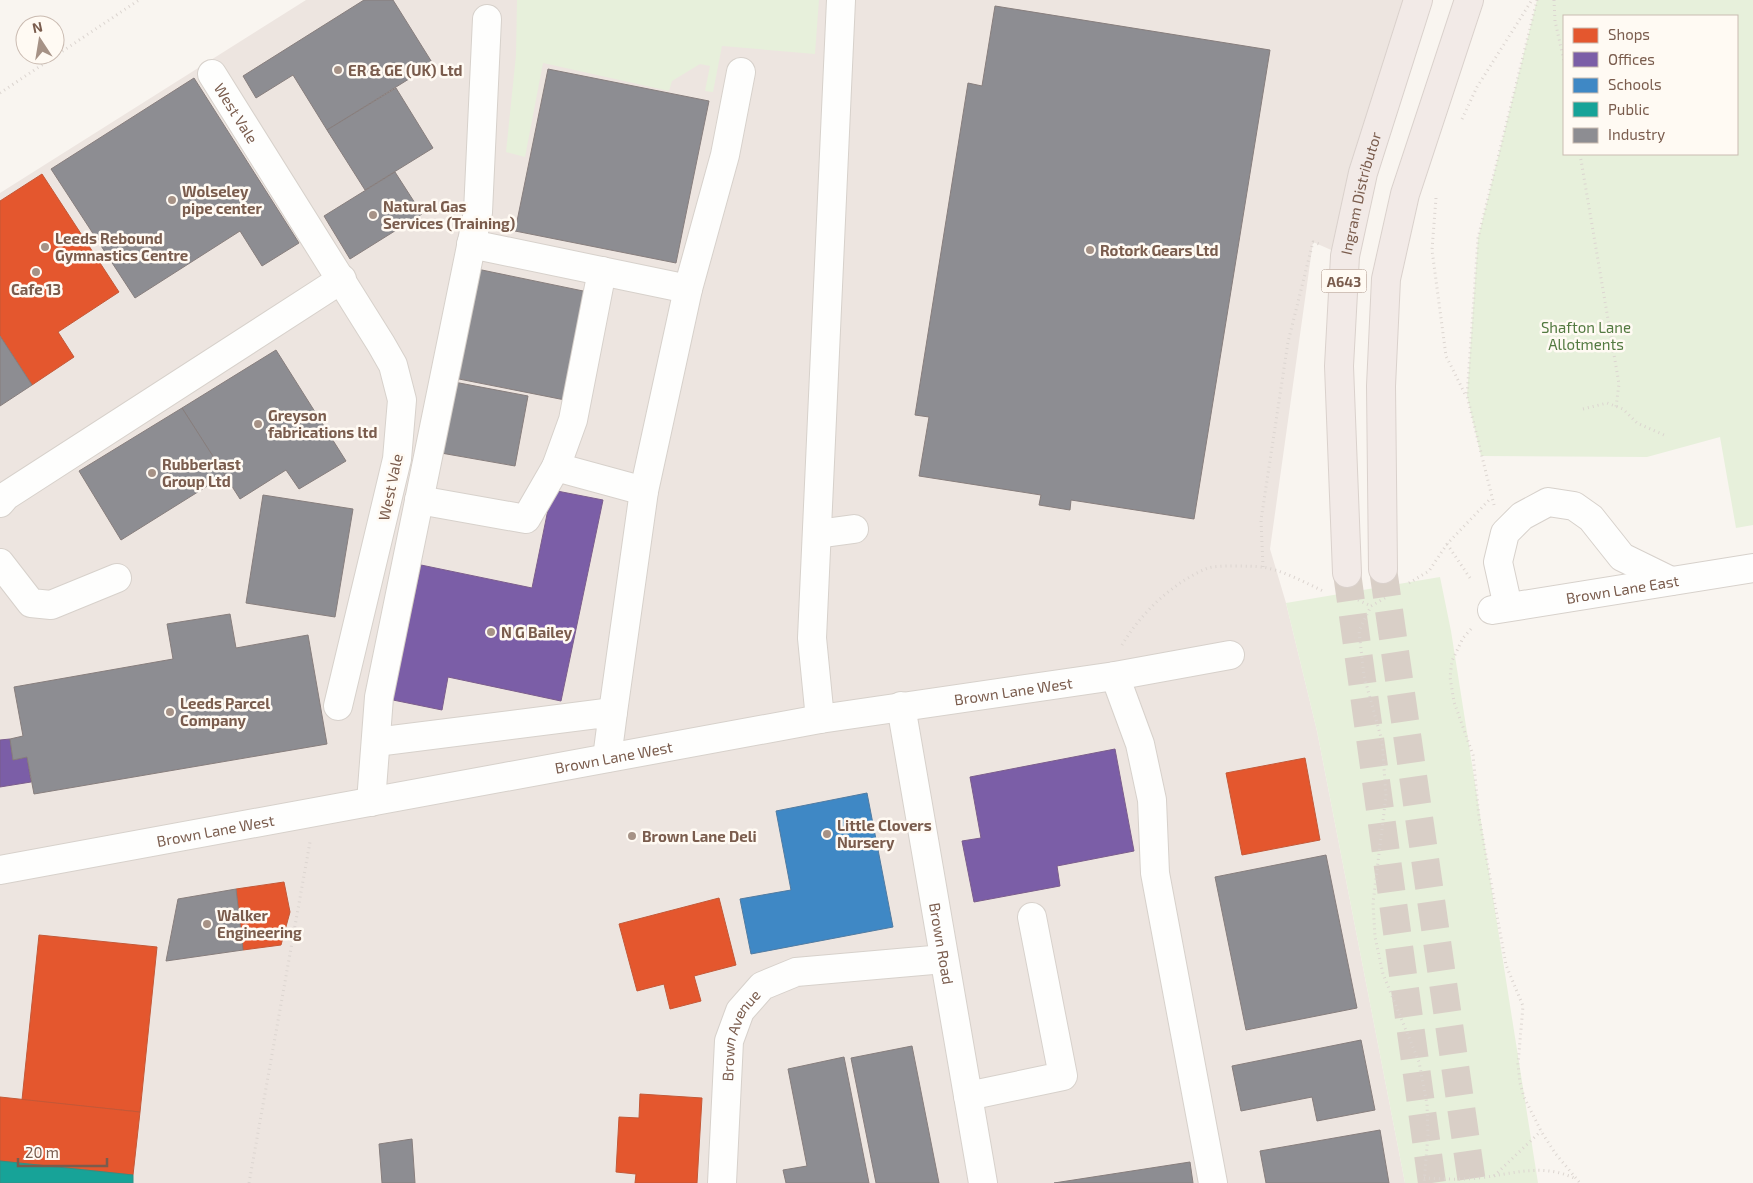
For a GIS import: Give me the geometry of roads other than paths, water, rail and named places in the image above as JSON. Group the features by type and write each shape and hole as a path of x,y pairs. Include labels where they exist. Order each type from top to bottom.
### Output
{"highway":[{"name":"Ingram Distributor","path":"1347,573 1339,366 1345,256 1363,173 1418,0"},
{"name":"A643","path":"1383,569 1381,386 1386,279 1405,194 1469,0"}],"street":[{"path":"820,719 812,638 841,0"},
{"path":"372,802 379,697 478,212 487,19"},
{"path":"607,758 644,491 688,289 725,155 741,72"},
{"name":"West Vale","path":"212,74 342,279 392,364 402,400 397,459 338,706"},
{"path":"471,244 688,289"},
{"path":"419,500 526,518 556,467 573,420 602,271"},
{"path":"0,503 15,491 342,279"},
{"path":"556,467 644,491"},
{"name":"Brown Lane East","path":"1671,581 1622,557 1591,518 1574,506 1548,502 1522,516 1505,534 1498,562 1500,608 1671,581 1753,568"},
{"path":"817,534 854,529"},
{"path":"0,563 31,603 51,605 118,578"},
{"name":"Brown Lane West","path":"0,870 820,719 1115,676 1230,655"},
{"path":"1115,676 1140,744 1152,800 1155,873 1213,1183"},
{"name":"Brown Road","path":"901,706 982,1183"},
{"path":"376,742 613,712"},
{"path":"968,1096 1063,1076 1032,917"},
{"name":"Brown Avenue","path":"722,1183 729,1041 740,1011 762,986 796,972 944,959"}],"tunnel":[{"path":"1383,569 1472,1183"},
{"path":"1347,573 1432,1183"}],"place":[{"name":"ER & GE (UK) Ltd","path":"338,70"},
{"name":"Wolseley pipe center","path":"172,200"},
{"name":"Natural Gas Services (Training)","path":"373,215"},
{"name":"Leeds Rebound Gymnastics Centre","path":"45,247"},
{"name":"Rotork Gears Ltd","path":"1090,250"},
{"name":"Cafe 13","path":"36,272"},
{"name":"Greyson fabrications ltd","path":"258,424"},
{"name":"Rubberlast Group Ltd","path":"152,473"},
{"name":"N G Bailey","path":"491,632"},
{"name":"Leeds Parcel Company","path":"170,712"},
{"name":"Little Clovers Nursery","path":"827,834"},
{"name":"Brown Lane Deli","path":"632,836"},
{"name":"Walker Engineering","path":"207,924"}],"park label":[{"name":"Shafton Lane Allotments","path":"1586,336"}]}
